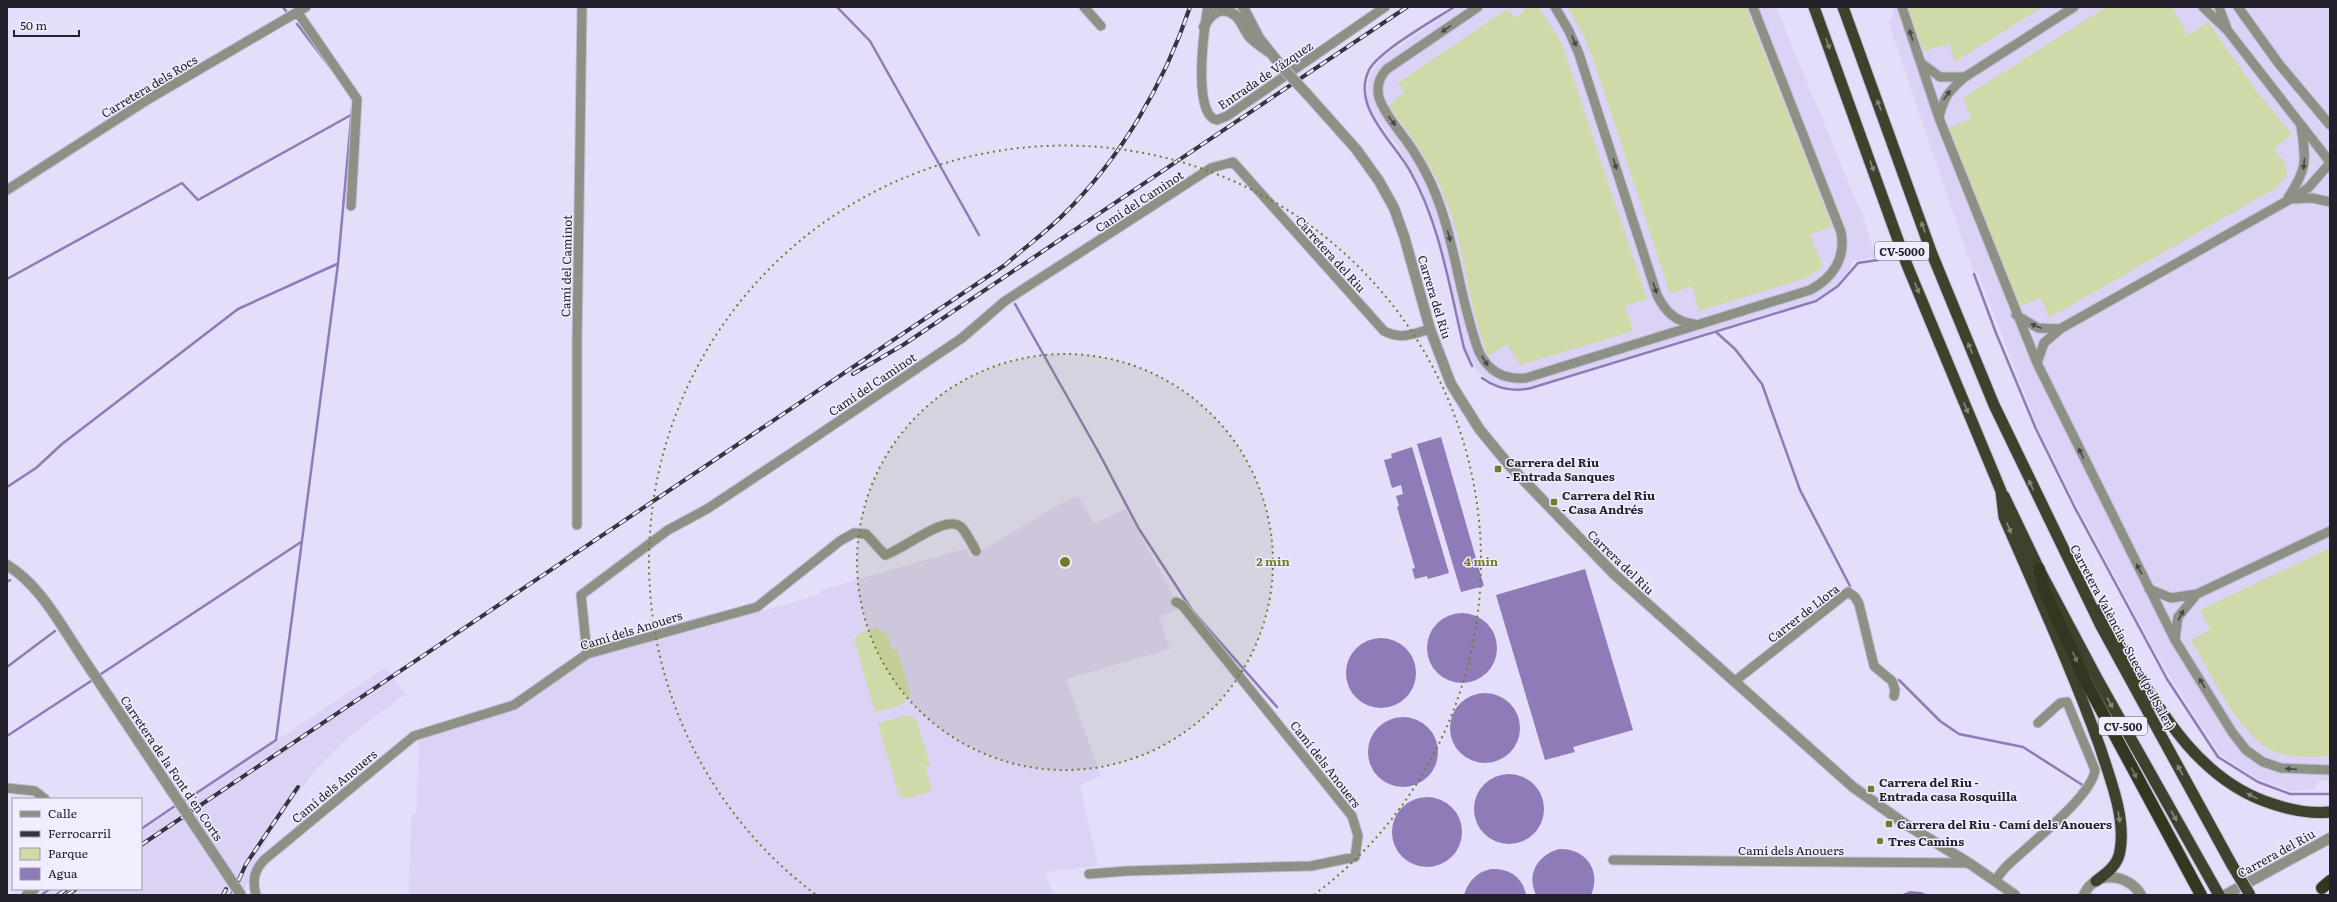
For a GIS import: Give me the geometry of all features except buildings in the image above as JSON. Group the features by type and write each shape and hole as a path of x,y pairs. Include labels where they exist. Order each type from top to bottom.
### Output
{"highway":[{"name":"CV-5000","path":"1814,7 1907,265 2001,490"},
{"name":"CV-5000","path":"1843,7 1932,254 1985,385"},
{"name":"Carretera València - Sueca (pel Saler)","path":"1985,385 2066,558 2101,626 2232,866 2250,895"},
{"name":"CV-500","path":"2001,490 2039,569 2102,689 2219,895"},
{"path":"2001,490 2004,517 2088,713 2115,797 2121,836 2120,851 2114,866 2096,881"},
{"path":"2066,558 2164,714 2200,760 2227,783 2257,799 2291,810 2330,812"},
{"path":"2039,569 2045,592 2085,680 2199,892"}],"street":[{"name":"Carretera dels Rocs","path":"7,190 147,100 306,7"},
{"name":"Camí del Caminot","path":"577,525 577,343 582,7"},
{"path":"1084,7 1101,26"},
{"name":"Entrada de Vázquez","path":"1208,7 1204,27 1202,70 1205,107 1209,117 1217,120 1227,116 1385,7"},
{"name":"Carrera del Riu","path":"1243,7 1269,52 1356,149 1379,181 1394,208 1404,236 1430,329 1451,384 1480,430 1509,465 1619,579 1853,787 1906,824 1969,863 2015,895"},
{"path":"1478,7 1392,65 1380,79 1377,91 1381,106 1414,152 1435,190 1450,240 1477,345 1487,364 1492,370 1507,377 1526,378 1818,286 1834,270 1842,248 1839,224 1754,7"},
{"path":"1555,7 1570,31 1580,54 1657,295 1664,309 1674,317 1688,323 1698,324"},
{"path":"1902,7 1939,118 2016,315 2037,363 2175,640 2232,732 2246,750 2263,762 2281,768 2330,770"},
{"path":"1939,118 1946,95 1965,78 2074,7"},
{"path":"2037,363 2044,342 2060,329 2309,187 2330,163 2228,30 2203,7"},
{"path":"2220,7 2228,30"},
{"path":"2238,7 2274,58 2330,124"},
{"path":"1204,27 1208,18 1214,12 1229,11 1236,16 1250,36 1269,52"},
{"path":"298,13 357,99 351,206"},
{"path":"1920,62 1940,77 1965,78"},
{"path":"2287,200 2300,180 2305,164 2301,125"},
{"name":"Carretera del Riu","path":"1226,163 1233,162 1384,332 1395,337 1406,336 1430,329"},
{"name":"Camí del Caminot","path":"587,654 581,596 632,556 668,530 707,509 962,338 1005,301 1211,168 1226,163"},
{"path":"2287,200 2312,198 2330,202"},
{"path":"2016,315 2038,328 2060,329"},
{"name":"Camí dels Anouers","path":"256,895 253,881 254,873 264,860 405,742 424,732 514,705 587,654 757,607 840,541 854,533 866,534 886,555 895,552 940,526 950,523 961,527 976,551"},
{"path":"2149,589 2171,598 2197,594 2330,531"},
{"name":"Carretera de la Font d'en Corts","path":"7,565 22,575 44,601 241,895"},
{"name":"Carrer de Llora","path":"1735,681 1848,592 1855,597 1859,604 1874,666 1892,681 1895,690 1894,696"},
{"path":"2175,640 2178,617 2197,594"},
{"name":"Camí dels Anouers","path":"1089,874 1127,871 1311,866 1355,857 1358,836 1352,816 1182,605 1176,602"},
{"path":"1996,881 2004,869 2060,817 2090,785 2094,778 2095,770 2067,702 2060,703 2038,723"},
{"path":"7,788 35,791 44,798"},
{"name":"Carrera del Riu","path":"2225,895 2232,893 2330,838"},
{"name":"Camí dels Anouers","path":"1613,860 1969,863"},
{"path":"2084,894 2096,881 2111,876 2119,877 2132,883 2141,895"}],"shaded area":[{"path":"1457,7 1776,7 1862,215 1876,257 1853,261 1848,272 1836,286 1813,300 1525,388 1508,388 1493,383 1478,372 1466,350 1434,223 1419,184 1398,147 1370,110 1366,98 1369,76 1382,58"},
{"path":"1891,7 2330,7 2330,781 2319,781 2314,790 2290,791 2257,779 2220,754 2163,666 2081,513 2037,426 1978,273 1973,271 1888,21 1894,14"},
{"path":"1078,496 1094,524 1126,509 1170,589 1178,610 1159,616 1170,649 1066,679 1101,776 1080,785 1098,866 1045,872 1053,895 409,895 410,841 412,815 416,813 419,737 512,712 583,659 704,628 821,594 821,590 967,548 971,557 1060,504"},
{"path":"386,667 405,694 346,739 312,774 285,811 256,859 242,895 46,895 54,890 142,890 142,831"}],"green space":[{"path":"1528,7 1539,7 1562,44 1647,299 1625,306 1633,331 1520,365 1507,344 1488,356 1472,304 1457,234 1440,186 1417,145 1388,106 1405,92 1398,83 1507,9 1516,18"},
{"path":"1567,7 1746,7 1832,226 1810,235 1823,267 1806,278 1699,311 1692,286 1670,293 1591,53 1582,32"},
{"path":"1908,7 2042,7 1955,62 1949,44 1923,51"},
{"path":"2106,7 2172,7 2188,35 2208,22 2257,92 2292,134 2274,149 2283,160 2286,175 2279,185 2272,190 2049,318 2041,298 2019,306 1949,128 1971,119 1963,98"},
{"path":"2330,548 2330,756 2303,757 2282,754 2263,745 2239,720 2217,686 2191,640 2210,630 2200,610"},
{"path":"876,628 888,635 892,650 897,649 910,693 904,704 875,712 854,639 861,632"},
{"path":"908,715 916,719 930,765 925,766 932,791 909,798 899,796 878,723"}],"water":[{"path":"1441,437 1484,586 1461,592 1417,444"},
{"path":"1412,447 1449,573 1428,579 1427,576 1415,579 1412,569 1415,568 1397,507 1399,506 1396,496 1403,494 1401,485 1392,488 1384,460 1392,458 1391,454"},
{"path":"1585,569 1633,730 1573,747 1575,752 1545,760 1496,595"},
{"path":"1455,613 1469,613 1482,619 1491,628 1497,641 1495,661 1487,673 1469,683 1455,683 1442,677 1433,668 1427,655 1427,641 1433,628 1442,619"},
{"path":"1374,638 1388,638 1401,644 1410,653 1416,666 1414,686 1406,698 1388,708 1374,708 1361,702 1352,693 1346,680 1346,666 1352,653 1361,644"},
{"path":"1478,693 1492,693 1505,699 1514,708 1520,721 1518,741 1510,753 1492,763 1478,763 1465,757 1456,748 1450,735 1450,721 1456,708 1465,699"},
{"path":"1396,717 1410,717 1423,723 1432,732 1438,745 1436,765 1428,777 1410,787 1396,787 1383,781 1374,772 1368,759 1368,745 1374,732 1383,723"},
{"path":"1502,774 1516,774 1529,780 1538,789 1544,802 1542,822 1534,834 1516,844 1502,844 1489,838 1480,829 1474,816 1474,802 1480,789 1489,780"},
{"path":"1420,797 1434,797 1447,803 1456,812 1462,825 1460,845 1452,857 1434,867 1420,867 1407,861 1398,852 1392,839 1392,825 1398,812 1407,803"},
{"path":"1559,849 1577,852 1589,862 1593,869 1594,877 1594,886 1591,895 1536,895 1532,880 1536,866 1545,856"},
{"path":"1491,869 1504,870 1514,875 1522,883 1526,895 1464,895 1468,885 1477,875"},
{"path":"1910,891 1921,892 1928,895 1900,895"}],"waterway":[{"path":"283,7 286,11"},
{"path":"837,7 870,41 979,235"},
{"path":"1454,7 1408,36 1384,54 1369,70 1365,84 1366,97 1370,111 1377,124 1410,171 1429,212 1449,280 1464,348 1472,366"},
{"path":"297,24 330,67"},
{"path":"183,802 276,740 338,264 352,108"},
{"path":"7,279 182,183 198,200 351,115"},
{"path":"1482,378 1493,385 1505,389 1518,390 1531,388 1816,301 1838,286 1858,263 1878,260"},
{"path":"7,487 36,468 62,444 238,309 337,264"},
{"path":"1974,274 1996,333 2036,429 2075,508 2167,679 2218,757 2258,782 2290,794 2330,794"},
{"path":"1015,304 1099,453 1139,529 1192,610 1277,707"},
{"path":"1716,332 1735,349 1762,384 1800,490 1850,586"},
{"path":"101,674 301,542"},
{"path":"7,667 55,631"},
{"path":"1899,680 1940,721 1959,734 2023,747 2084,786"},
{"path":"7,736 91,681"},
{"path":"142,828 178,804"},
{"path":"41,895 48,890"}],"railway":[{"path":"142,844 1005,265 1063,215 1104,169 1122,144 1154,92 1190,7"},
{"path":"853,374 903,345 1407,7"},
{"path":"232,895 246,864 298,787"},
{"path":"223,895 226,889"},
{"path":"58,895 66,890"},
{"path":"67,895 74,890"}],"place":[{"name":"Carrera del Riu - Entrada Sanques","path":"1498,469"},
{"name":"Carrera del Riu - Casa Andrés","path":"1554,502"},
{"name":"Carrera del Riu - Entrada casa Rosquilla","path":"1871,789"},
{"name":"Carrera del Riu - Camí dels Anouers","path":"1889,824"},
{"name":"Tres Camins","path":"1880,841"}]}
